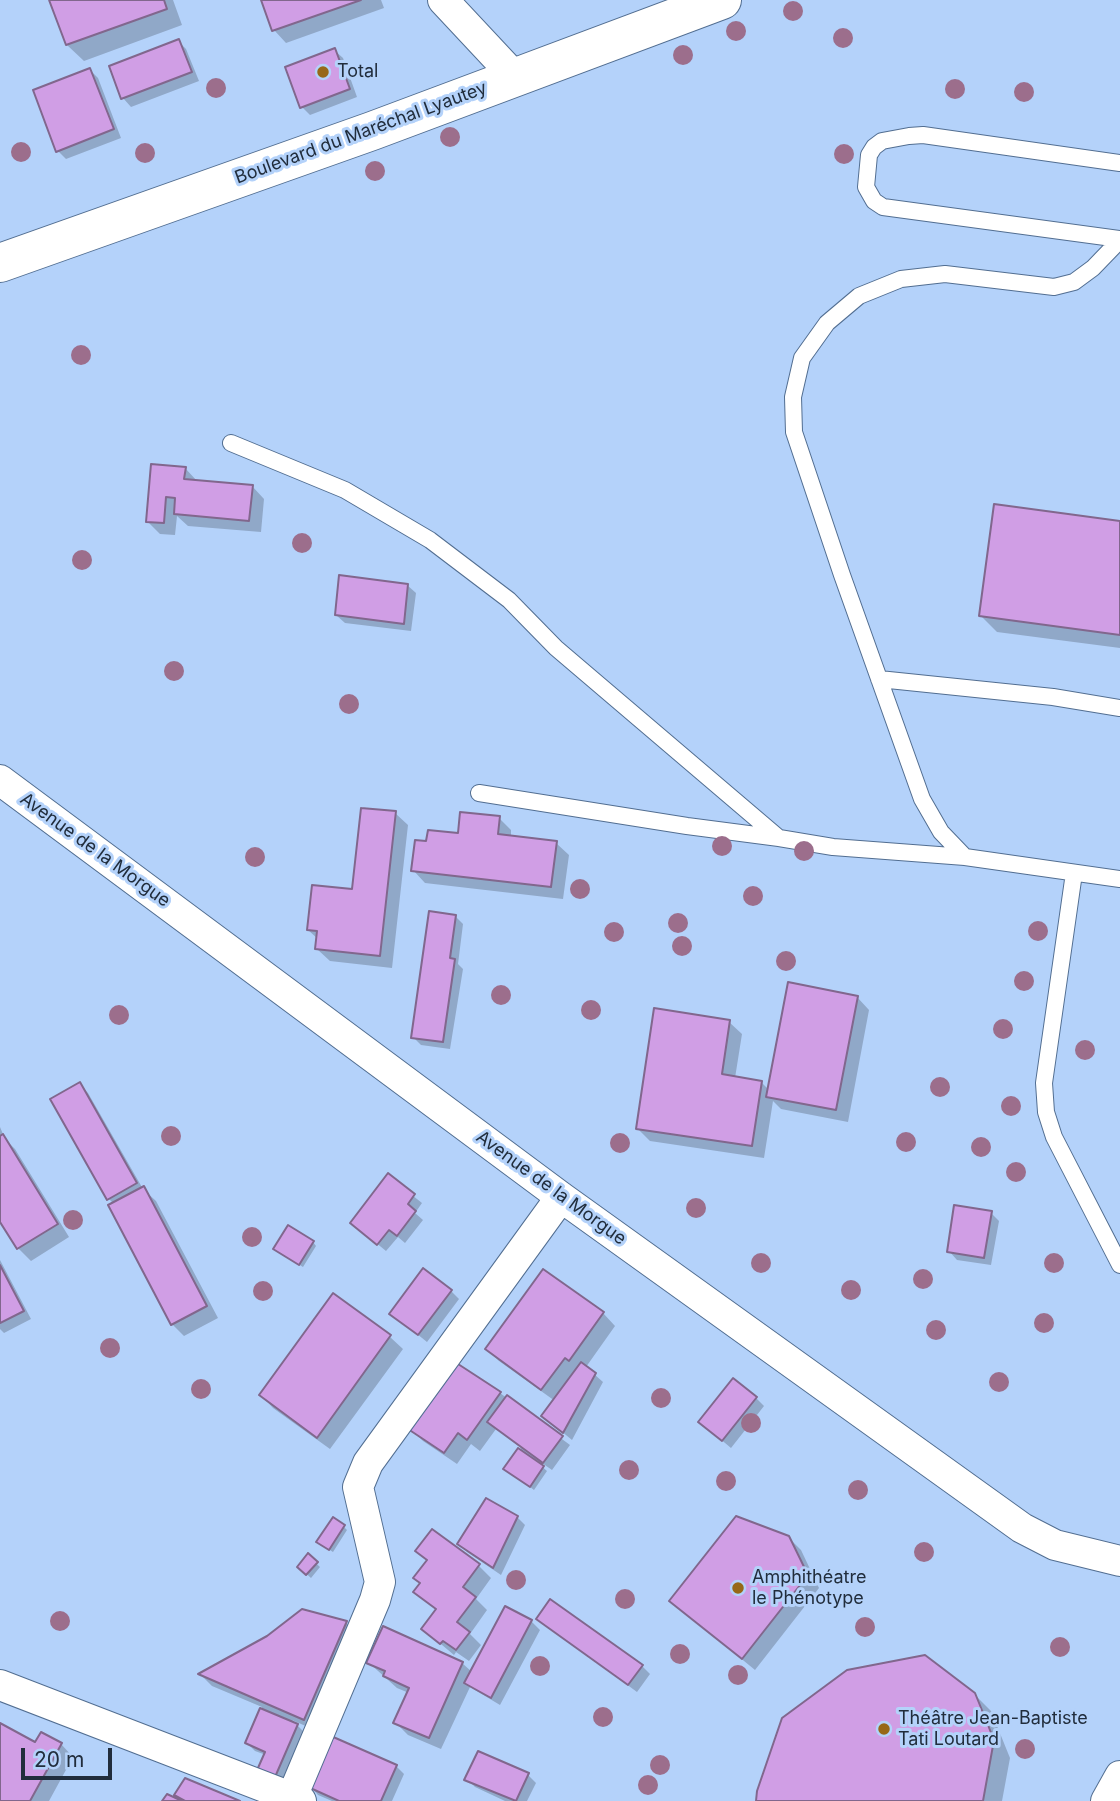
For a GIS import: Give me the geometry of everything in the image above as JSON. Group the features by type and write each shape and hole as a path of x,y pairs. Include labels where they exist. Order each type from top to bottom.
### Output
{"main road":[{"name":"Boulevard du Maréchal Lyautey","path":"0,262 372,131 722,0"}],"street":[{"path":"443,0 514,77"},
{"name":"Avenue de la Morgue","path":"0,780 561,1197 1022,1528 1055,1545 1120,1561"},
{"path":"0,1685 297,1799 380,1582 358,1487 368,1462 561,1197"},
{"path":"1106,1801 1120,1776"}],"lane":[{"path":"1120,163 923,135 909,136 882,141 874,147 869,155 866,187 874,201 883,207 1120,240"},
{"path":"965,857 941,832 922,799 794,432 793,397 802,358 827,323 859,296 901,279 945,274 1054,287 1074,282 1093,268 1120,240"},
{"path":"232,443 345,490 430,540 509,600 566,656 779,838"},
{"path":"879,679 1053,697 1120,708"},
{"path":"480,793 687,827 833,847 965,857 1120,879"},
{"path":"1074,873 1044,1083 1046,1112 1054,1137 1120,1265"}],"building":[{"path":"49,0 164,0 167,9 66,45"},
{"path":"261,0 361,0 272,31"},
{"path":"179,39 192,72 121,99 109,66"},
{"path":"335,48 350,89 300,108 285,67"},
{"path":"90,68 114,129 56,152 33,90"},
{"path":"151,464 186,467 184,479 253,485 249,521 174,514 175,498 166,497 164,523 146,522"},
{"path":"994,504 1120,521 1120,635 979,616"},
{"path":"339,575 408,584 404,624 335,615"},
{"path":"361,808 396,811 380,956 315,949 317,931 307,930 312,885 352,889"},
{"path":"460,812 500,816 498,834 557,841 551,887 411,871 415,840 426,841 428,830 458,833"},
{"path":"429,911 456,915 450,958 455,959 443,1042 411,1038"},
{"path":"788,982 858,996 836,1110 766,1097"},
{"path":"654,1008 730,1020 722,1074 762,1081 752,1146 636,1129"},
{"path":"80,1082 137,1183 107,1200 50,1099"},
{"path":"3,1134 58,1224 17,1249 0,1222 0,1136"},
{"path":"388,1173 415,1194 408,1204 416,1211 397,1236 389,1230 377,1245 350,1223"},
{"path":"144,1186 207,1306 171,1325 108,1205"},
{"path":"954,1205 992,1211 984,1258 947,1252"},
{"path":"288,1225 314,1241 299,1265 273,1249"},
{"path":"0,1265 24,1311 0,1323"},
{"path":"423,1268 452,1290 418,1335 389,1314"},
{"path":"543,1269 604,1312 569,1361 565,1358 541,1390 485,1349"},
{"path":"333,1293 391,1335 317,1438 259,1395"},
{"path":"455,1362 501,1392 467,1440 458,1433 444,1453 408,1429"},
{"path":"581,1362 596,1373 563,1433 541,1416"},
{"path":"733,1378 757,1397 722,1441 698,1422"},
{"path":"507,1395 563,1436 543,1463 487,1422"},
{"path":"518,1448 544,1466 530,1487 503,1469"},
{"path":"486,1498 518,1516 493,1568 457,1544"},
{"name":"Amphithéatre le Phénotype","path":"736,1516 789,1536 808,1575 742,1659 669,1601"},
{"path":"333,1517 345,1525 329,1550 316,1542"},
{"path":"432,1529 480,1564 463,1587 476,1597 457,1622 470,1632 456,1650 443,1641 440,1644 421,1629 436,1609 413,1592 420,1583 413,1578 427,1560 415,1551"},
{"path":"308,1553 318,1562 306,1575 297,1567"},
{"path":"550,1599 643,1665 628,1685 536,1619"},
{"path":"505,1606 532,1620 491,1698 464,1683"},
{"path":"302,1609 347,1621 304,1720 198,1674 267,1636"},
{"path":"383,1626 463,1662 429,1738 393,1723 409,1688 383,1676 385,1671 366,1663"},
{"name":"Théâtre Jean-Baptiste Tati Loutard","path":"925,1655 975,1693 994,1740 983,1801 756,1801 782,1718 847,1670"},
{"path":"260,1708 298,1724 272,1784 254,1777 265,1752 245,1743"},
{"path":"0,1723 35,1742 41,1732 62,1743 30,1801 0,1801"},
{"path":"331,1736 397,1765 381,1801 339,1801 308,1787"},
{"path":"478,1751 529,1773 516,1801 464,1780"},
{"path":"185,1778 240,1801 185,1801 174,1795"},
{"path":"167,1794 182,1801 162,1801"}],"place":[{"name":"Total","path":"323,72"},
{"name":"Amphithéatre le Phénotype","path":"738,1588"},
{"name":"Théâtre Jean-Baptiste Tati Loutard","path":"884,1729"}]}
